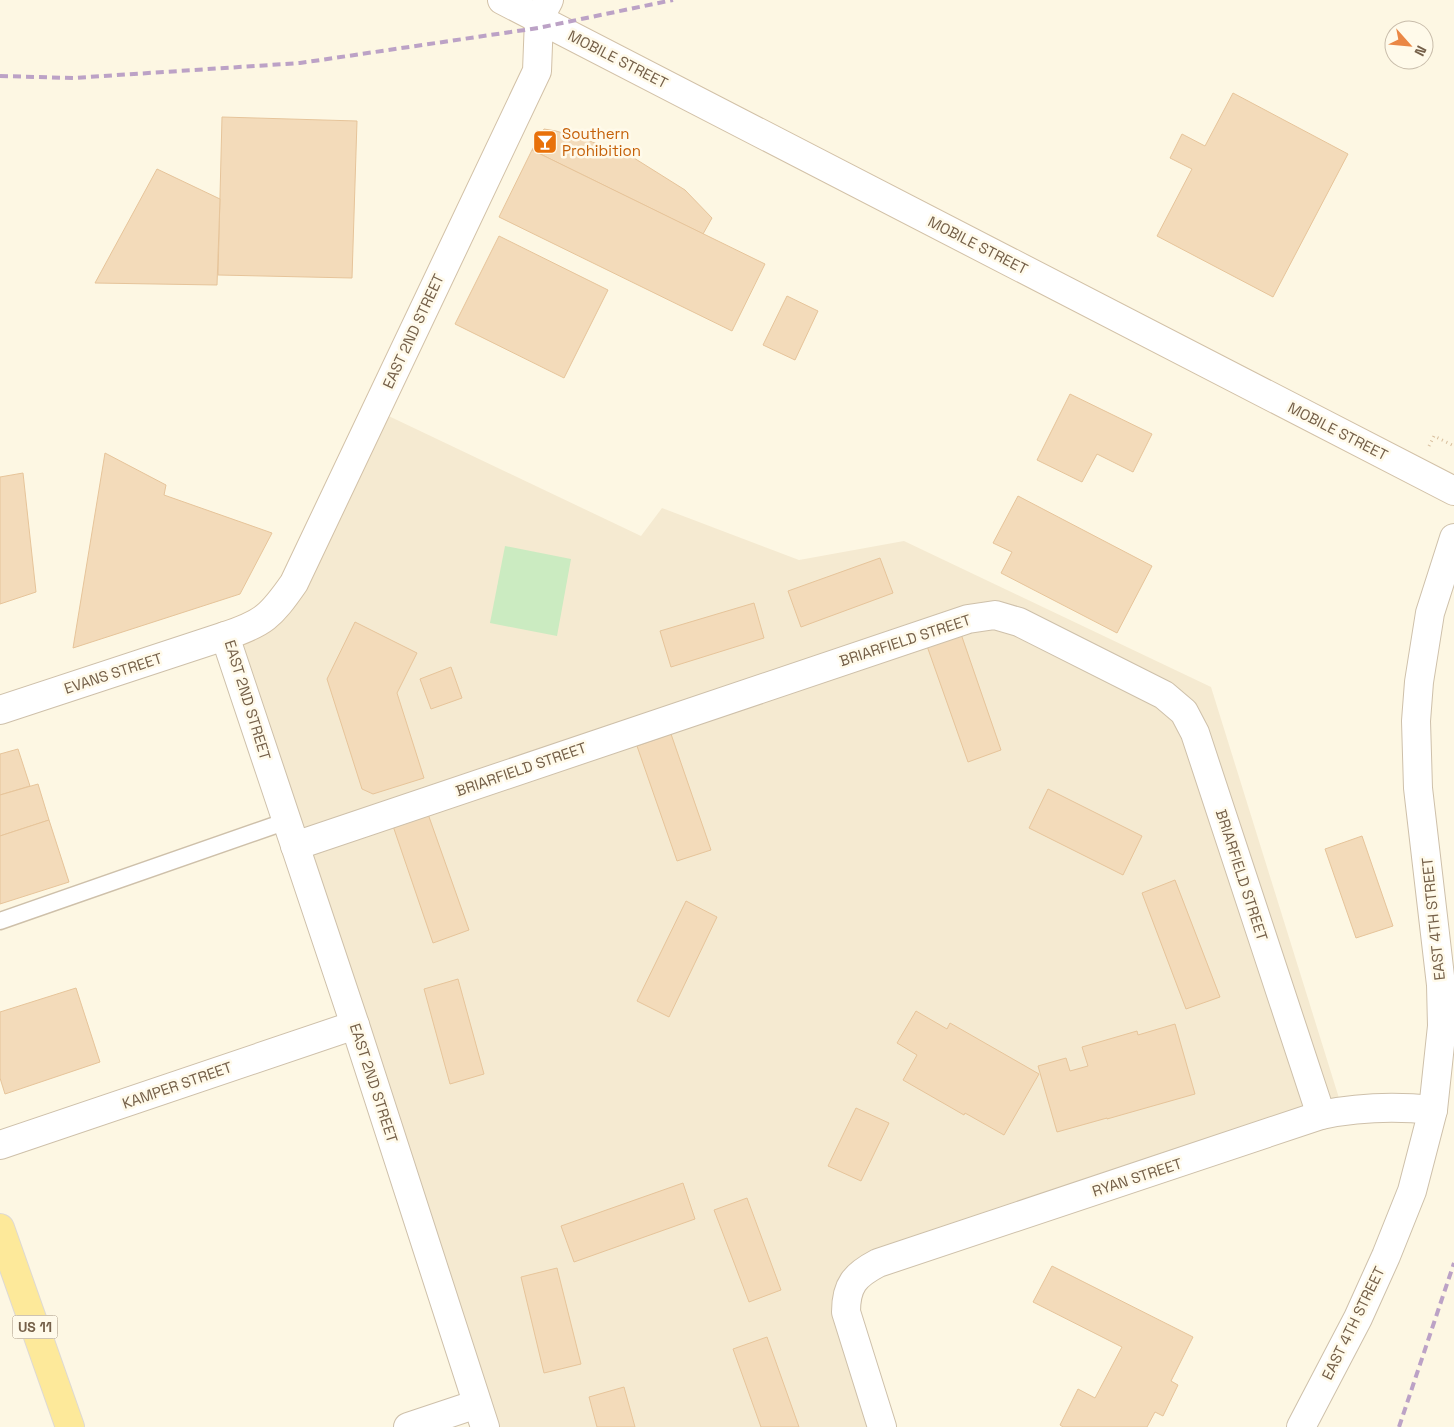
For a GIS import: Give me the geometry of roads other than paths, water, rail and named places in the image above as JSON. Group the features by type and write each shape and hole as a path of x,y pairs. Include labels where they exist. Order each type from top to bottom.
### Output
{"main road":[{"name":"US 11","path":"0,1228 70,1427"}],"street":[{"name":"MOBILE STREET","path":"502,0 544,10 1454,491"},
{"name":"EAST 2ND STREET","path":"481,1415 355,1025 225,636 248,629 265,619 281,602 294,583 537,71 544,10"},
{"name":"EAST 4TH STREET","path":"1301,1427 1358,1318 1386,1256 1412,1191 1433,1110 1442,1026 1440,985 1418,788 1416,721 1419,682 1430,613 1454,538"},
{"name":"BRIARFIELD STREET","path":"291,834 968,619 995,615 1019,622 1164,695 1184,712 1195,733 1322,1116"},
{"name":"EVANS STREET","path":"0,710 225,636"},
{"name":"KAMPER STREET","path":"0,1145 355,1025"},
{"name":"RYAN STREET","path":"882,1427 846,1312 846,1298 851,1284 863,1271 878,1263 1343,1110 1384,1107 1433,1110"},
{"path":"408,1427 481,1415"}],"lane":[{"path":"0,921 291,834"}],"railway":[{"path":"0,76 73,78 300,63 538,28 673,0"},
{"path":"1399,1427 1454,1263"}],"place":[{"name":"Southern Prohibition","path":"545,142"}]}
